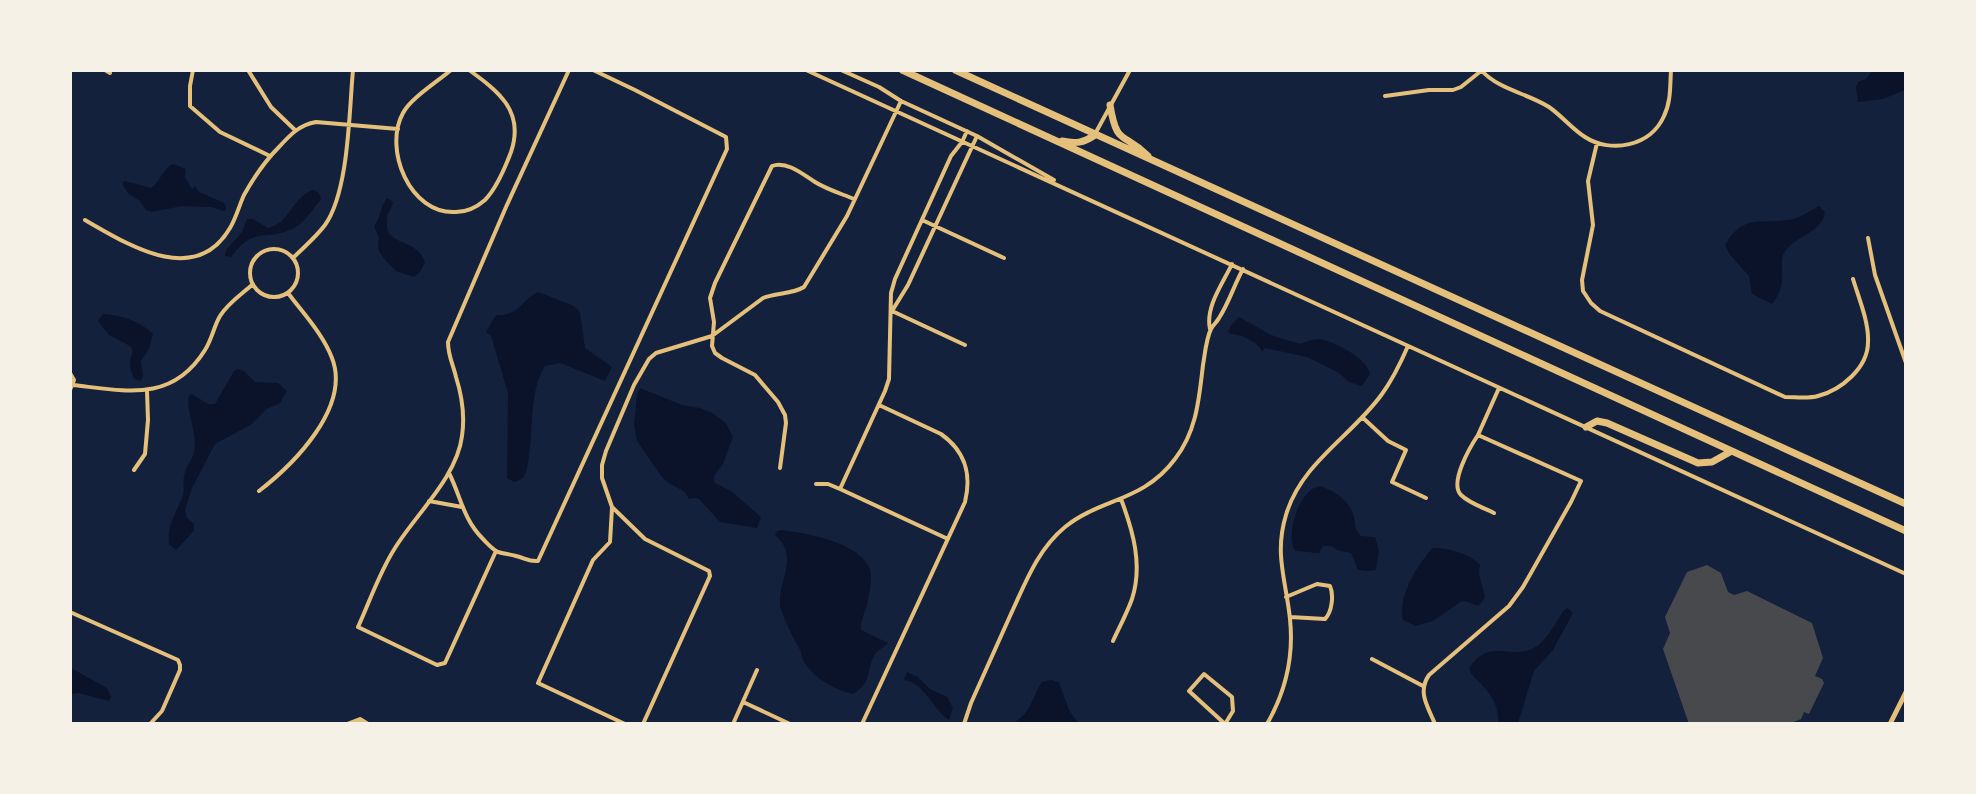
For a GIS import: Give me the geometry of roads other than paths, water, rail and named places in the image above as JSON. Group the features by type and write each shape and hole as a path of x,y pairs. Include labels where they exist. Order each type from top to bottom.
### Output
{"highway":[{"path":"902,70 1905,531"},
{"path":"955,70 1905,504"},
{"path":"1110,105 1113,125 1118,136 1140,148 1152,160"},
{"path":"1045,136 1074,144 1086,141 1095,135"},
{"path":"1586,427 1597,421 1607,423 1698,463 1712,462 1730,452"}],"street":[{"path":"105,70 110,73"},
{"path":"193,70 190,106 220,132 270,156"},
{"path":"248,70 271,107 295,130"},
{"path":"293,258 316,237 332,213 342,180 353,70"},
{"path":"451,70 408,106 401,117 397,142 402,170 409,185 421,201 443,212 461,212 479,205 494,187 513,144 514,127 505,100 495,89 469,70"},
{"path":"496,551 445,663 437,665 358,627 394,548 449,472 457,456 463,423 461,400 455,372 449,358 448,342 506,207 569,70"},
{"path":"449,472 472,526 496,551 515,555 531,562 538,561 727,149 726,137 593,70"},
{"path":"806,70 1905,574"},
{"path":"841,70 977,136 1076,192"},
{"path":"1095,135 1130,70"},
{"path":"1384,96 1429,90 1453,90 1461,87 1481,71 1491,81 1549,108 1586,138 1612,146 1636,143 1658,126 1668,103 1671,70"},
{"path":"625,723 538,683 593,560 610,542 612,507 602,478 602,465 634,385 649,359 656,353 712,336 763,298 798,291 804,287 854,199 901,101"},
{"path":"85,220 124,242 159,255 185,258 202,254 214,248 222,240 244,196 270,156 295,130 316,122 398,129"},
{"path":"840,489 889,379 891,293 951,156 967,131"},
{"path":"892,311 908,285 977,136"},
{"path":"1597,143 1588,181 1593,225 1582,280 1582,291 1600,311 1785,397 1817,397 1848,380 1859,368 1865,356 1869,342 1853,279"},
{"path":"780,468 785,414 760,379 715,353 712,346 714,322 710,298 715,283 772,166 783,164 815,182 854,199"},
{"path":"922,220 1004,258"},
{"path":"1868,238 1875,275 1905,363"},
{"path":"276,249 284,251 293,258 298,269 298,277 295,285 288,292 276,297 268,296 261,293 253,284 250,273 251,265 261,253 276,249"},
{"path":"964,723 971,702 1020,596 1045,548 1074,520 1138,492 1151,483 1174,460 1183,447 1197,413 1204,354 1210,329 1208,319 1232,264"},
{"path":"1210,329 1219,319 1243,269"},
{"path":"73,385 123,392 147,391 172,382 186,373 205,350 224,311 253,284"},
{"path":"259,491 302,452 330,406 336,382 334,365 327,348 288,292"},
{"path":"892,311 965,345"},
{"path":"1267,723 1281,696 1288,671 1291,642 1290,617 1281,570 1281,543 1290,504 1315,464 1382,394 1408,346"},
{"path":"70,373 73,385 70,390"},
{"path":"1494,513 1462,496 1458,490 1458,477 1500,388"},
{"path":"134,470 145,454 148,420 147,391"},
{"path":"862,723 965,502 968,491 967,468 957,447 941,434 879,405"},
{"path":"1362,417 1388,441 1406,450 1392,482 1426,498"},
{"path":"1435,723 1423,696 1423,686 1429,675 1509,606 1523,587 1581,481 1478,435"},
{"path":"816,484 828,484 840,489 948,539"},
{"path":"1113,641 1132,599 1137,566 1133,534 1121,499"},
{"path":"429,501 462,507"},
{"path":"612,507 645,539 709,571 710,576 643,723"},
{"path":"1286,597 1317,584 1330,586 1332,590 1330,611 1325,619 1290,617"},
{"path":"70,612 177,660 180,670 162,711 150,723"},
{"path":"1372,659 1423,686"},
{"path":"733,723 757,670"},
{"path":"1204,674 1232,697 1233,711 1225,723 1189,692 1204,674"},
{"path":"1890,723 1905,692"},
{"path":"743,702 790,723"},
{"path":"347,723 360,719 368,723"}],"water":[{"path":"1873,70 1905,71 1905,90 1883,99 1858,102 1856,87 1858,82 1866,79"},
{"path":"173,164 186,169 185,177 192,189 195,186 199,192 225,204 226,209 224,211 211,207 182,206 152,212 146,210 140,201 129,194 123,186 125,181 151,188"},
{"path":"313,190 319,193 321,199 297,226 282,233 253,238 239,247 231,257 225,256 226,250 242,232 247,219 253,219 268,228 275,225 286,216 300,198"},
{"path":"387,198 393,202 387,220 390,235 415,248 425,262 420,272 414,277 396,271 379,251 379,238 374,226"},
{"path":"1819,206 1825,212 1823,219 1813,230 1793,243 1783,255 1781,286 1772,304 1752,294 1749,276 1730,255 1725,245 1732,235 1747,224 1793,219"},
{"path":"538,292 574,306 580,312 585,348 612,367 605,381 560,363 545,366 534,398 527,470 522,478 514,482 507,478 508,393 491,336 486,332 496,315 511,313"},
{"path":"103,314 130,320 153,334 149,349 141,361 143,376 141,381 134,379 131,372 130,362 133,351 130,346 109,335 98,321"},
{"path":"1239,317 1271,335 1300,344 1319,339 1333,343 1356,356 1368,368 1370,374 1362,386 1349,382 1339,373 1307,357 1265,348 1262,352 1258,345 1250,340 1228,332"},
{"path":"238,369 244,371 255,382 278,383 287,391 280,403 267,409 252,424 215,444 192,488 185,510 187,518 194,524 194,531 176,550 169,544 169,531 183,495 184,475 195,444 189,396 192,394 208,404 215,404 234,371"},
{"path":"640,388 682,405 700,408 726,423 733,437 723,464 715,474 715,483 731,491 761,517 757,528 720,522 699,499 689,499 685,492 661,476 637,441 634,425 637,394"},
{"path":"1319,486 1334,492 1348,504 1361,536 1375,537 1379,550 1376,570 1358,570 1351,553 1337,550 1332,546 1323,546 1319,553 1295,551 1292,535 1296,514 1305,496"},
{"path":"777,531 817,536 843,545 863,558 869,567 870,587 861,630 888,643 875,654 866,681 853,694 837,689 813,673 792,636 780,605 787,560 786,551 775,535"},
{"path":"1433,548 1458,552 1476,561 1480,565 1479,574 1485,597 1480,605 1462,601 1433,621 1416,626 1403,620 1403,602 1415,572"},
{"path":"1568,608 1573,613 1553,650 1534,671 1518,723 1498,723 1494,702 1469,668 1477,658 1485,653 1525,651 1539,645 1564,610"},
{"path":"71,668 107,688 111,697 109,701 79,693 71,694"},
{"path":"907,672 918,677 930,689 947,697 953,708 949,720 923,691 904,680"},
{"path":"1051,680 1059,682 1069,710 1078,723 1013,723 1024,715 1042,682"}]}
